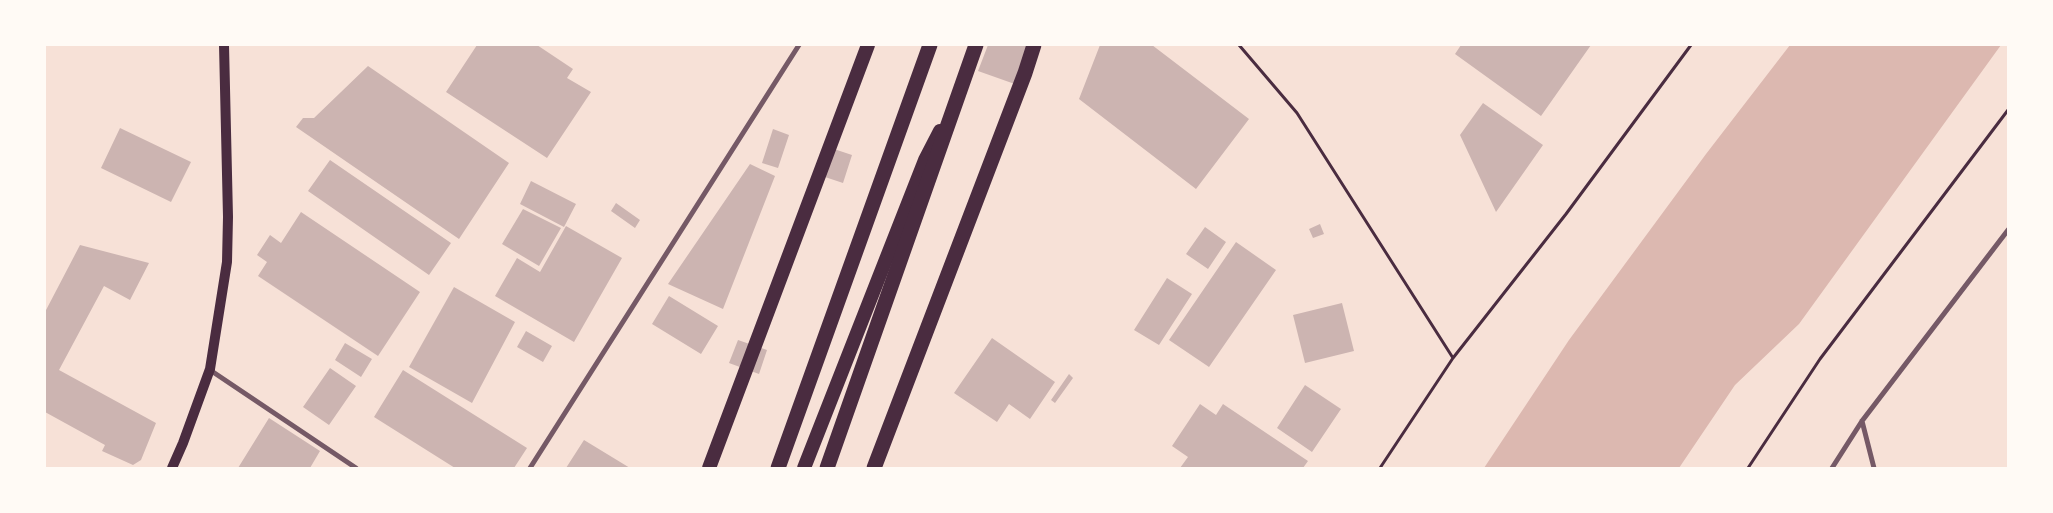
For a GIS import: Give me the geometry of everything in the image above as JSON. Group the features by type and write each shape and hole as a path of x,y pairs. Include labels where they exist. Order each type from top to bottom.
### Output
{"highway":[{"path":"709,468 868,45"},
{"path":"778,468 930,45"},
{"path":"827,468 976,45"},
{"path":"804,468 925,160 983,45"},
{"path":"874,468 1034,45"}],"main road":[{"path":"172,468 210,369 227,262 228,208 224,45"}],"street":[{"path":"530,468 799,45"},
{"path":"1832,468 1862,421 2008,230"},
{"path":"210,369 356,468"},
{"path":"1862,421 1874,468"}],"path":[{"path":"1239,45 1297,113 1453,358"},
{"path":"1380,468 1453,358 1566,214 1692,45"},
{"path":"1748,468 1820,360 2008,110"}],"shaded area":[{"path":"1790,45 2001,45 1799,324 1735,385 1679,468 1484,468 1569,340 1706,154"}],"building":[{"path":"477,45 537,45 573,69 567,78 591,92 547,158 446,92"},
{"path":"988,45 1041,45 1026,88 978,71"},
{"path":"1100,45 1152,45 1249,119 1196,189 1079,99"},
{"path":"1461,45 1591,45 1541,116 1455,54"},
{"path":"368,66 509,163 459,239 296,127 303,118 314,118"},
{"path":"1483,103 1543,145 1496,212 1460,135"},
{"path":"120,128 191,162 171,202 101,168"},
{"path":"773,129 789,135 778,168 762,163"},
{"path":"834,149 852,155 843,183 825,177"},
{"path":"330,160 451,243 429,275 308,191"},
{"path":"750,164 775,176 723,309 668,284"},
{"path":"531,181 576,204 564,227 520,204"},
{"path":"616,203 640,220 635,228 611,211"},
{"path":"523,209 561,228 539,266 502,244"},
{"path":"301,212 420,292 378,356 258,276 267,262 257,255 270,235 281,243"},
{"path":"1320,224 1324,234 1313,238 1309,229"},
{"path":"566,226 622,258 574,342 495,296 517,258 540,272"},
{"path":"1205,227 1226,242 1208,269 1186,254"},
{"path":"1236,242 1276,270 1209,367 1169,340"},
{"path":"80,245 149,263 130,300 104,286 59,370 156,423 141,460 133,465 102,451 105,445 45,412 45,312"},
{"path":"1167,278 1192,294 1159,345 1134,330"},
{"path":"454,287 515,322 472,403 409,367"},
{"path":"669,296 718,326 701,354 652,324"},
{"path":"1342,303 1354,351 1305,363 1293,315"},
{"path":"526,331 552,346 543,362 517,347"},
{"path":"992,338 1055,382 1030,419 1009,404 997,422 954,393"},
{"path":"738,340 767,350 759,374 729,363"},
{"path":"345,343 372,359 361,377 335,360"},
{"path":"330,368 356,386 329,425 303,407"},
{"path":"403,370 527,448 514,468 455,468 374,417"},
{"path":"1069,374 1073,378 1055,403 1051,400"},
{"path":"1305,385 1341,409 1312,452 1277,428"},
{"path":"1200,404 1216,415 1223,404 1308,461 1303,468 1180,468 1188,457 1172,446"},
{"path":"269,418 320,451 310,468 238,468"},
{"path":"584,440 630,468 566,468"}]}
